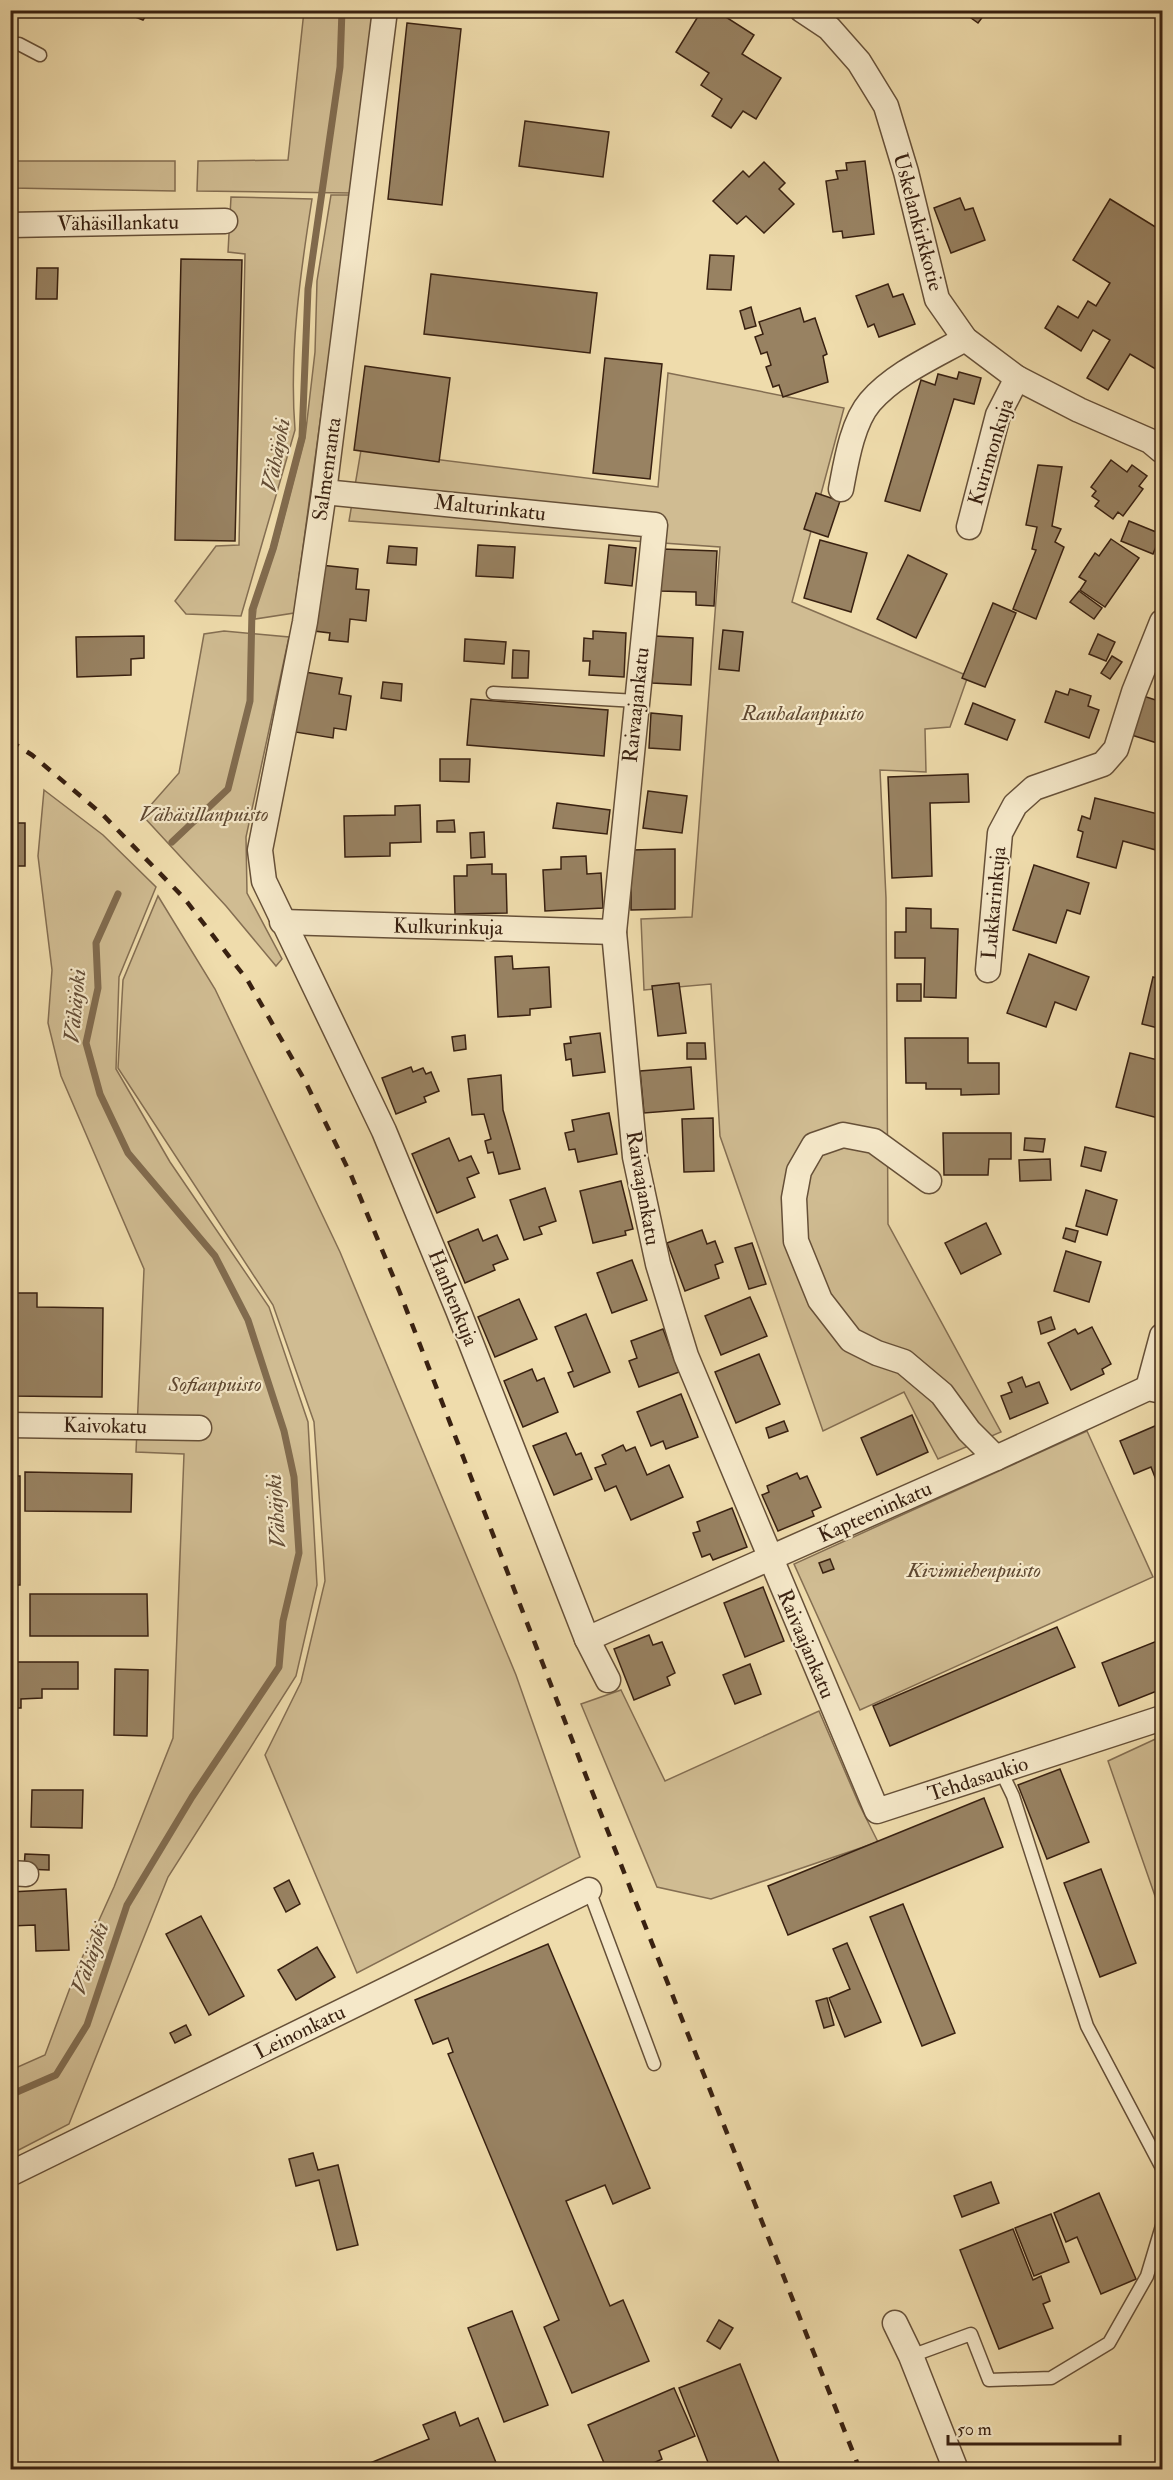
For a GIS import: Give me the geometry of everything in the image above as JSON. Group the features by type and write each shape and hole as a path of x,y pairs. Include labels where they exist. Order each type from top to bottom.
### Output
{"street":[{"name":"Salmenranta","path":"282,922 264,881 260,850 305,622 386,10"},
{"name":"Uskelankirkkotie","path":"802,10 829,28 859,62 886,106 906,172 938,299 965,339 1017,378 1079,410 1150,441 1162,451"},
{"name":"Vähäsillankatu","path":"10,225 225,221"},
{"path":"841,489 855,431 868,404 891,383 965,339"},
{"name":"Kurimonkuja","path":"969,527 998,415 1017,378"},
{"name":"Malturinkatu","path":"324,492 655,525"},
{"name":"Raivaajankatu","path":"655,525 614,932 634,1157 658,1264 686,1356 877,1812"},
{"name":"Lukkarinkuja","path":"988,970 1000,833 1015,805 1034,788 1103,764 1116,749 1134,692 1162,622"},
{"name":"Kulkurinkuja","path":"282,922 614,932"},
{"name":"Hanhenkuja","path":"282,922 384,1131 458,1310 587,1639 608,1680"},
{"path":"929,1181 874,1141 843,1135 814,1145 799,1171 794,1198 796,1241 820,1300 851,1340 877,1353 904,1362 942,1394 969,1431 996,1458"},
{"path":"1155,1389 1162,1336"},
{"name":"Kapteeninkatu","path":"587,1639 1155,1389"},
{"name":"Kaivokatu","path":"10,1425 199,1428"},
{"name":"Tehdasaukio","path":"877,1812 1162,1718"},
{"name":"Leinonkatu","path":"10,2174 589,1890"},
{"path":"895,2323 911,2356 956,2469"}],"lane":[{"path":"10,44 19,44 40,55"},
{"path":"493,693 637,701"},
{"path":"1001,1771 1013,1797 1087,2026 1162,2168"},
{"path":"589,1890 654,2064"},
{"path":"911,2356 971,2334 989,2380 1051,2378 1108,2343 1146,2276 1162,2226"}],"green space":[{"path":"304,11 373,11 351,193 197,191 198,161 288,160"},
{"path":"11,161 175,161 175,191 11,188"},
{"path":"331,195 351,195 294,613 255,619 305,438 315,352 317,281"},
{"path":"231,197 312,199 300,285 295,343 293,372 295,430 241,616 186,614 175,601 216,546 239,545 245,254 228,252"},
{"name":"Rauhalanpuisto","path":"668,373 844,408 792,602 968,676 950,727 925,729 926,772 880,770 886,898 888,1224 1001,1432 938,1459 904,1392 823,1431 720,1136 711,984 644,990 641,919 692,917 720,547 349,521 361,450 658,487"},
{"name":"Vähäsillanpuisto","path":"224,631 289,637 246,837 247,893 282,959 276,966 226,906 142,815 179,773 204,634"},
{"name":"Sofianpuisto","path":"44,790 103,835 156,887 119,977 116,1069 170,1162 269,1307 308,1422 317,1585 296,1676 168,1877 69,2124 11,2154 11,2070 45,2055 77,1969 114,1887 173,1738 184,1454 136,1452 144,1269 61,1076 48,1023 52,970 38,856"},
{"path":"158,896 215,989 340,1252 516,1675 580,1857 357,1973 265,1755 301,1682 325,1581 314,1422 273,1305 118,1068 123,980"},
{"name":"Kivimiehenpuisto","path":"1087,1431 1153,1577 860,1710 794,1564"},
{"path":"621,1690 665,1781 819,1711 878,1842 711,1899 657,1887 581,1704"},
{"path":"1162,1736 1162,1916 1108,1761"}],"building":[{"path":"118,10 150,10 143,20"},
{"path":"702,10 715,10 754,35 742,54 781,78 756,119 743,111 731,128 712,116 722,99 701,85 709,73 676,52"},
{"path":"960,10 979,10 984,15 978,23"},
{"path":"407,23 461,29 442,205 388,199"},
{"path":"525,121 609,132 603,177 519,166"},
{"path":"865,161 874,234 843,238 842,231 833,232 826,181 838,179 836,171 847,170 846,163"},
{"path":"764,162 785,183 779,189 794,204 764,233 746,216 737,224 713,201 743,171 749,177"},
{"path":"960,198 965,210 973,208 985,240 951,253 934,208"},
{"path":"1110,199 1162,231 1162,366 1159,371 1130,354 1108,390 1087,378 1110,340 1093,330 1081,351 1045,328 1058,306 1078,318 1088,301 1096,306 1110,283 1073,260"},
{"path":"710,255 734,256 731,290 707,289"},
{"path":"181,259 242,260 235,541 175,540"},
{"path":"37,268 58,268 57,299 36,299"},
{"path":"431,274 597,293 590,353 424,334"},
{"path":"888,284 893,297 903,294 915,324 879,337 874,324 868,327 856,296"},
{"path":"751,307 756,326 745,329 740,311"},
{"path":"800,308 804,322 815,318 827,354 823,356 828,382 783,397 779,385 773,387 766,367 771,365 767,352 761,354 755,337 763,334 759,322"},
{"path":"605,358 662,364 650,479 593,473"},
{"path":"365,366 450,378 439,462 354,450"},
{"path":"959,372 981,378 974,404 954,399 920,511 885,501 921,380 935,385 938,374 957,379"},
{"path":"1111,460 1127,472 1132,465 1147,476 1139,486 1143,489 1123,516 1118,512 1113,519 1095,506 1099,501 1092,496 1096,491 1091,487"},
{"path":"1038,465 1062,467 1052,526 1061,529 1055,542 1064,547 1036,619 1013,609 1036,550 1032,549 1037,527 1026,525"},
{"path":"816,493 840,501 828,537 804,529"},
{"path":"1129,521 1161,534 1153,554 1121,541"},
{"path":"1111,539 1139,558 1105,607 1080,590 1086,581 1079,577 1095,553 1099,556"},
{"path":"820,540 867,553 851,612 804,598"},
{"path":"478,545 515,547 513,578 476,576"},
{"path":"609,545 636,548 632,586 605,583"},
{"path":"389,546 417,548 416,565 387,563"},
{"path":"662,549 717,551 714,606 696,605 696,592 660,591"},
{"path":"908,555 947,574 916,638 877,619"},
{"path":"320,565 358,569 356,589 369,590 366,621 350,619 348,642 329,640 330,633 314,631"},
{"path":"1079,591 1102,608 1094,619 1070,602"},
{"path":"993,603 1016,613 985,687 962,678"},
{"path":"723,630 743,632 739,671 719,669"},
{"path":"593,631 626,633 624,677 589,675 590,661 583,661 584,638 593,639"},
{"path":"1098,634 1115,642 1106,661 1089,654"},
{"path":"144,636 144,658 131,659 131,675 77,677 76,637"},
{"path":"655,636 693,638 691,685 652,683"},
{"path":"465,639 506,642 504,664 464,661"},
{"path":"513,650 529,651 528,678 512,678"},
{"path":"1112,656 1122,662 1110,679 1101,673"},
{"path":"305,672 342,678 339,694 351,696 346,730 334,728 333,738 295,732"},
{"path":"383,682 402,684 401,701 381,698"},
{"path":"1070,689 1091,696 1088,706 1099,710 1089,738 1045,722 1056,691 1068,695"},
{"path":"1137,694 1162,702 1162,731 1160,730 1157,743 1125,733"},
{"path":"471,699 608,710 604,756 467,745"},
{"path":"973,703 1015,720 1007,740 965,724"},
{"path":"651,713 682,716 680,750 649,748"},
{"path":"440,759 470,759 469,782 440,781"},
{"path":"968,774 969,802 930,803 932,876 892,878 888,777"},
{"path":"648,791 687,796 682,833 643,828"},
{"path":"1095,798 1162,815 1156,850 1123,841 1116,868 1077,857 1083,832 1078,830 1082,816 1090,819"},
{"path":"557,803 610,810 607,834 553,828"},
{"path":"420,805 421,842 390,843 390,856 345,857 344,816 395,815 395,806"},
{"path":"454,820 455,832 437,832 437,821"},
{"path":"10,823 25,823 25,866 10,866"},
{"path":"484,832 485,857 471,858 470,833"},
{"path":"675,849 675,909 631,910 631,850"},
{"path":"586,856 587,874 601,873 603,908 545,911 543,870 561,869 561,857"},
{"path":"492,864 492,874 506,874 507,913 455,914 454,876 467,876 467,865"},
{"path":"1034,865 1089,883 1080,914 1067,910 1056,943 1013,930"},
{"path":"906,908 931,909 931,928 958,929 956,998 924,997 925,958 895,958 895,932 906,932"},
{"path":"10,948 16,948 16,996 10,996"},
{"path":"1029,954 1089,977 1076,1010 1055,1002 1046,1027 1007,1013"},
{"path":"512,956 513,969 549,967 551,1007 530,1009 530,1015 498,1017 495,957"},
{"path":"1153,977 1162,979 1162,1029 1142,1024"},
{"path":"679,983 686,1033 658,1036 652,986"},
{"path":"897,984 921,984 921,1001 897,1001"},
{"path":"600,1033 605,1072 573,1076 571,1059 566,1060 564,1044 571,1043 570,1037"},
{"path":"465,1035 466,1049 454,1051 452,1037"},
{"path":"905,1038 968,1038 968,1063 999,1063 999,1094 961,1095 961,1089 926,1089 926,1083 906,1083"},
{"path":"687,1043 705,1043 706,1059 687,1059"},
{"path":"1130,1053 1162,1061 1162,1119 1116,1107"},
{"path":"411,1067 413,1072 423,1068 426,1074 431,1072 439,1091 424,1097 426,1102 396,1114 382,1078"},
{"path":"691,1067 694,1109 644,1113 640,1071"},
{"path":"501,1075 503,1110 520,1169 499,1174 493,1152 488,1153 485,1141 491,1139 484,1114 472,1115 468,1079"},
{"path":"609,1113 617,1154 578,1162 575,1149 569,1150 565,1133 574,1131 572,1120"},
{"path":"713,1118 714,1171 684,1172 682,1119"},
{"path":"943,1133 1011,1133 1011,1159 989,1159 988,1175 944,1175"},
{"path":"449,1138 459,1161 471,1156 479,1173 467,1178 475,1197 437,1213 412,1154"},
{"path":"1025,1138 1045,1139 1043,1152 1024,1150"},
{"path":"1085,1147 1106,1152 1101,1171 1081,1166"},
{"path":"1050,1159 1051,1180 1020,1181 1019,1160"},
{"path":"621,1181 633,1229 625,1231 626,1235 593,1243 580,1191"},
{"path":"545,1188 556,1221 539,1227 542,1234 524,1240 510,1200"},
{"path":"1086,1190 1117,1200 1107,1235 1076,1226"},
{"path":"986,1223 1001,1254 961,1274 945,1243"},
{"path":"1066,1228 1078,1231 1075,1242 1063,1238"},
{"path":"478,1229 483,1241 497,1235 508,1259 493,1265 495,1270 465,1283 448,1242"},
{"path":"702,1230 707,1244 715,1241 723,1262 715,1265 719,1278 685,1291 667,1243"},
{"path":"752,1243 766,1284 749,1289 735,1248"},
{"path":"1066,1251 1101,1262 1089,1302 1054,1291"},
{"path":"632,1260 647,1300 612,1313 597,1273"},
{"path":"10,1293 37,1293 37,1307 103,1308 102,1397 10,1396"},
{"path":"750,1297 767,1336 721,1355 705,1316"},
{"path":"519,1299 537,1339 495,1357 478,1317"},
{"path":"586,1314 610,1372 574,1387 568,1373 573,1371 555,1327"},
{"path":"1051,1317 1055,1329 1041,1334 1038,1322"},
{"path":"1092,1327 1111,1364 1102,1369 1104,1374 1071,1390 1048,1343 1075,1329 1078,1334"},
{"path":"663,1329 679,1372 639,1387 629,1361 637,1358 631,1341"},
{"path":"759,1354 780,1404 736,1423 715,1372"},
{"path":"532,1369 537,1381 544,1378 558,1412 523,1427 504,1381"},
{"path":"1022,1377 1026,1387 1039,1382 1048,1403 1010,1419 1001,1396 1012,1392 1008,1383"},
{"path":"681,1394 698,1437 666,1449 663,1441 651,1446 637,1412"},
{"path":"912,1415 928,1452 877,1475 861,1438"},
{"path":"784,1421 788,1431 769,1438 766,1428"},
{"path":"1162,1423 1162,1483 1158,1485 1151,1467 1134,1474 1120,1441"},
{"path":"566,1433 576,1455 581,1453 592,1479 554,1495 533,1446"},
{"path":"623,1445 626,1451 635,1447 647,1475 669,1465 683,1497 631,1520 616,1486 605,1491 595,1468 606,1464 602,1455"},
{"path":"25,1472 132,1474 131,1512 25,1511"},
{"path":"797,1473 800,1479 807,1476 821,1507 812,1511 814,1516 778,1531 762,1495 769,1492 767,1486"},
{"path":"10,1476 20,1476 20,1585 10,1585"},
{"path":"732,1508 747,1547 713,1560 710,1554 702,1557 693,1533 700,1531 697,1522"},
{"path":"830,1559 834,1569 823,1573 819,1563"},
{"path":"763,1587 784,1641 745,1657 724,1603"},
{"path":"30,1594 147,1594 148,1636 30,1636"},
{"path":"1057,1627 1075,1667 890,1746 873,1706"},
{"path":"649,1635 653,1645 662,1642 675,1673 667,1677 670,1685 634,1700 614,1649"},
{"path":"1162,1639 1162,1689 1119,1706 1102,1663"},
{"path":"10,1654 15,1654 15,1662 78,1662 78,1689 42,1689 42,1698 21,1699 21,1708 10,1708"},
{"path":"750,1664 761,1694 735,1704 723,1675"},
{"path":"115,1669 148,1670 147,1736 114,1735"},
{"path":"1060,1769 1089,1842 1047,1859 1018,1785"},
{"path":"32,1790 83,1790 82,1828 31,1827"},
{"path":"984,1798 1003,1847 788,1935 768,1886"},
{"path":"25,1854 49,1855 49,1870 24,1869"},
{"path":"1101,1869 1136,1963 1100,1977 1064,1883"},
{"path":"289,1880 300,1904 286,1912 274,1888"},
{"path":"66,1889 69,1950 36,1951 35,1925 10,1926 10,1892"},
{"path":"903,1904 955,2033 922,2046 870,1917"},
{"path":"201,1916 244,1996 209,2015 166,1934"},
{"path":"847,1943 881,2022 845,2037 829,1998 850,1989 833,1949"},
{"path":"548,1944 650,2188 613,2204 605,2185 566,2201 610,2306 623,2300 649,2361 572,2393 544,2327 559,2320 448,2054 453,2052 448,2038 433,2044 415,2000"},
{"path":"317,1947 335,1977 296,2000 278,1970"},
{"path":"827,1998 834,2025 824,2028 816,2001"},
{"path":"10,2001 15,2001 15,2024 10,2024"},
{"path":"186,2025 191,2035 175,2043 170,2033"},
{"path":"313,2153 318,2170 338,2165 358,2245 337,2250 319,2180 296,2186 289,2159"},
{"path":"991,2182 999,2203 962,2217 954,2196"},
{"path":"1099,2193 1136,2279 1101,2294 1077,2237 1066,2242 1054,2213"},
{"path":"1051,2214 1069,2262 1034,2276 1015,2228"},
{"path":"1013,2229 1033,2280 1041,2276 1050,2301 1043,2304 1053,2328 999,2349 960,2250"},
{"path":"512,2311 548,2405 504,2422 468,2328"},
{"path":"719,2320 733,2328 720,2349 707,2341"},
{"path":"740,2364 782,2470 711,2470 679,2388"},
{"path":"674,2388 695,2436 659,2451 662,2459 639,2470 607,2470 588,2425"},
{"path":"455,2412 460,2426 478,2418 499,2470 353,2470 429,2439 423,2425"}],"waterway":[{"name":"Vähäjoki","path":"172,842 228,789 250,701 252,610 273,548 302,437 308,289 340,67 342,10"},
{"name":"Vähäjoki","path":"10,2095 56,2075 87,2025 127,1905 192,1797 279,1667 283,1621 299,1553 294,1477 284,1431 248,1320 215,1256 128,1153 100,1094 86,1043 98,988 96,943 118,894"}],"railway":[{"path":"10,741 32,755 103,815 184,898 248,981 305,1081 351,1175 400,1293 586,1776 860,2470"}]}
